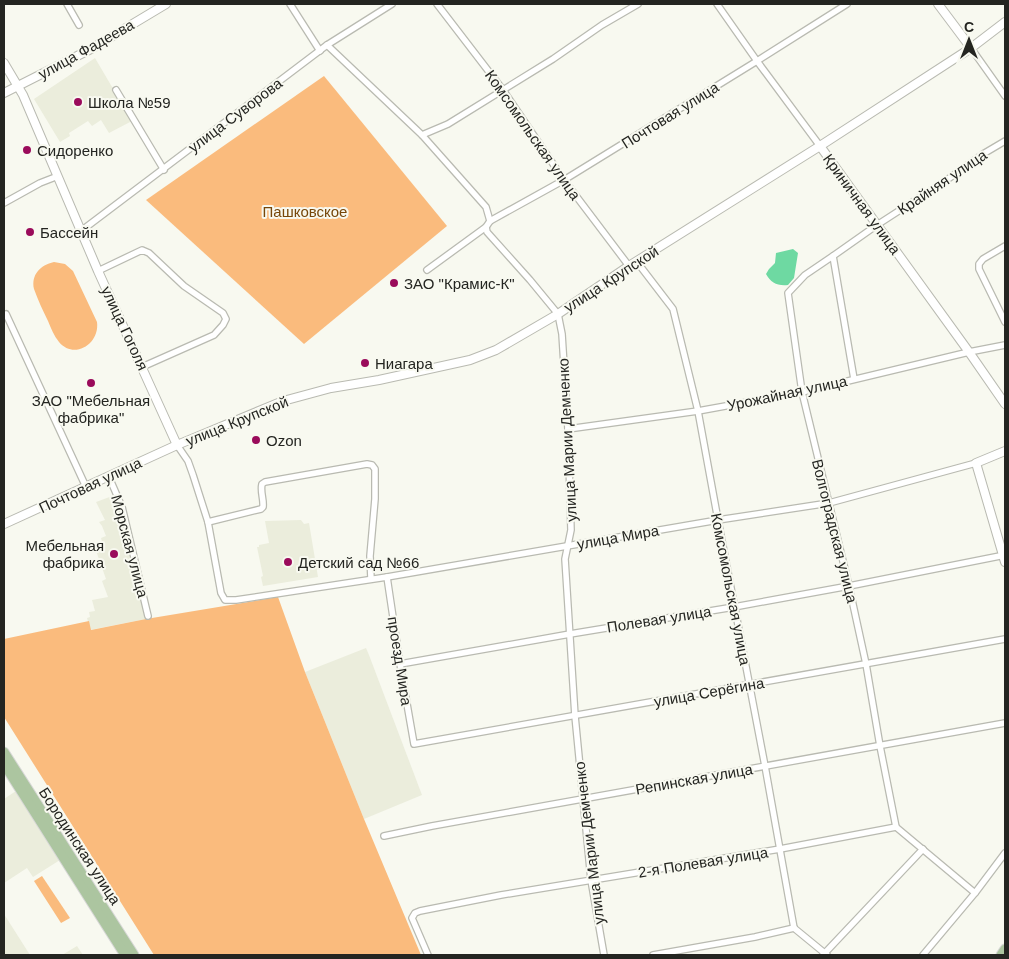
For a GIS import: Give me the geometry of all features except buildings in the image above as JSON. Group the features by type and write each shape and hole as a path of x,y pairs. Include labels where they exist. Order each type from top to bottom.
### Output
{"main road":[{"name":"Бородинская улица","path":"4,752 134,955"},
{"name":"Бородинская улица","path":"4,764 125,955"},
{"path":"1000,955 1005,950"}],"street":[{"path":"67,4 79,25"},
{"name":"улица Фадеева","path":"4,93 91,49 166,4"},
{"path":"290,4 320,51"},
{"name":"улица Суворова","path":"81,231 327,45 392,4"},
{"name":"Комсомольская улица","path":"437,4 503,90 564,180 629,266"},
{"path":"422,135 448,124 638,4"},
{"name":"Криничная улица","path":"717,4 1005,404"},
{"name":"Почтовая улица","path":"427,270 488,224 564,180 847,4"},
{"path":"938,4 1005,96"},
{"name":"улица Крупской","path":"177,445 283,401 331,388 379,380 470,360 496,350 558,314 629,266 820,146 971,48 1005,22"},
{"name":"улица Марии Демченко","path":"327,45 422,135 486,208 488,232 558,314 562,334 568,430 572,530 565,559 575,716 591,880 604,955"},
{"name":"улица Гоголя","path":"4,63 23,95 98,271 177,445 188,461 208,522 221,593 225,600"},
{"path":"116,90 164,170"},
{"name":"Крайняя улица","path":"833,256 1005,141"},
{"path":"4,203 40,183 58,176"},
{"path":"1005,246 979,264 979,269 1005,322"},
{"path":"98,271 142,250 149,253 184,286 223,313 226,319 214,335 142,367"},
{"path":"833,256 854,379"},
{"name":"Волгоградская улица","path":"833,256 806,275 788,293 802,392 866,664 896,827"},
{"name":"Комсомольская улица","path":"637,262 673,309 698,411 794,928"},
{"path":"6,314 86,487"},
{"name":"Урожайная улица","path":"568,430 698,411 802,392 1005,345"},
{"name":"Почтовая улица","path":"4,524 177,445"},
{"name":"улица Мира","path":"225,600 236,600 371,579 829,503 976,462 1005,451"},
{"path":"976,462 1005,557"},
{"path":"208,522 261,509 264,504 261,488 265,482 367,464 372,465 375,469 375,499 370,556 371,579"},
{"name":"Морская улица","path":"109,477 122,508 148,616"},
{"name":"Полевая улица","path":"400,664 734,607 1005,557"},
{"name":"проезд Мира","path":"387,576 414,744"},
{"name":"улица Серёгина","path":"414,744 1005,639"},
{"name":"Репинская улица","path":"384,836 1005,723"},
{"path":"896,827 975,893"},
{"name":"2-я Полевая улица","path":"428,955 412,918 420,911 501,895 780,850 896,827"},
{"path":"653,955 755,937 794,928 825,955 922,850"},
{"path":"923,955 975,893 1005,853"}],"shaded area":[{"name":"Школа №59","path":"95,58 132,121 109,133 101,120 92,126 88,121 69,133 70,136 60,142 34,99"},
{"path":"793,249 798,253 794,278 788,285 781,285 770,280 766,274 775,263 776,253"},
{"path":"115,495 123,518 146,619 90,630 87,618 90,617 89,612 95,611 92,600 108,597 102,581 106,579 94,545 102,542 101,538 106,536 99,522 105,520 96,502"},
{"name":"Детский сад №66","path":"301,520 304,524 309,523 318,577 263,586 261,577 263,576 257,547 269,543 265,521"},
{"path":"366,648 422,795 364,819 305,672"},
{"path":"16,791 60,860 33,877 27,868 4,883 4,799"},
{"path":"4,914 30,955 4,955"},
{"path":"77,946 83,955 62,955"}],"green space":[{"name":"Пашковское","path":"324,76 447,226 304,344 146,200"},
{"path":"54,262 65,264 73,271 97,322 97,330 94,337 85,347 72,350 57,340 34,289 35,275 41,268"},
{"path":"278,597 305,672 421,955 154,955 4,717 4,639 89,621 91,630"},
{"path":"42,876 70,918 61,923 34,881"}],"place":[{"name":"Школа №59","path":"78,102"},
{"name":"Сидоренко","path":"27,150"},
{"name":"Бассейн","path":"30,232"},
{"name":"ЗАО \"Крамис-К\"","path":"394,283"},
{"name":"Ниагара","path":"365,363"},
{"name":"ЗАО \"Мебельная фабрика\"","path":"91,383"},
{"name":"Ozon","path":"256,440"},
{"name":"Мебельная фабрика","path":"114,554"},
{"name":"Детский сад №66","path":"288,562"}]}
